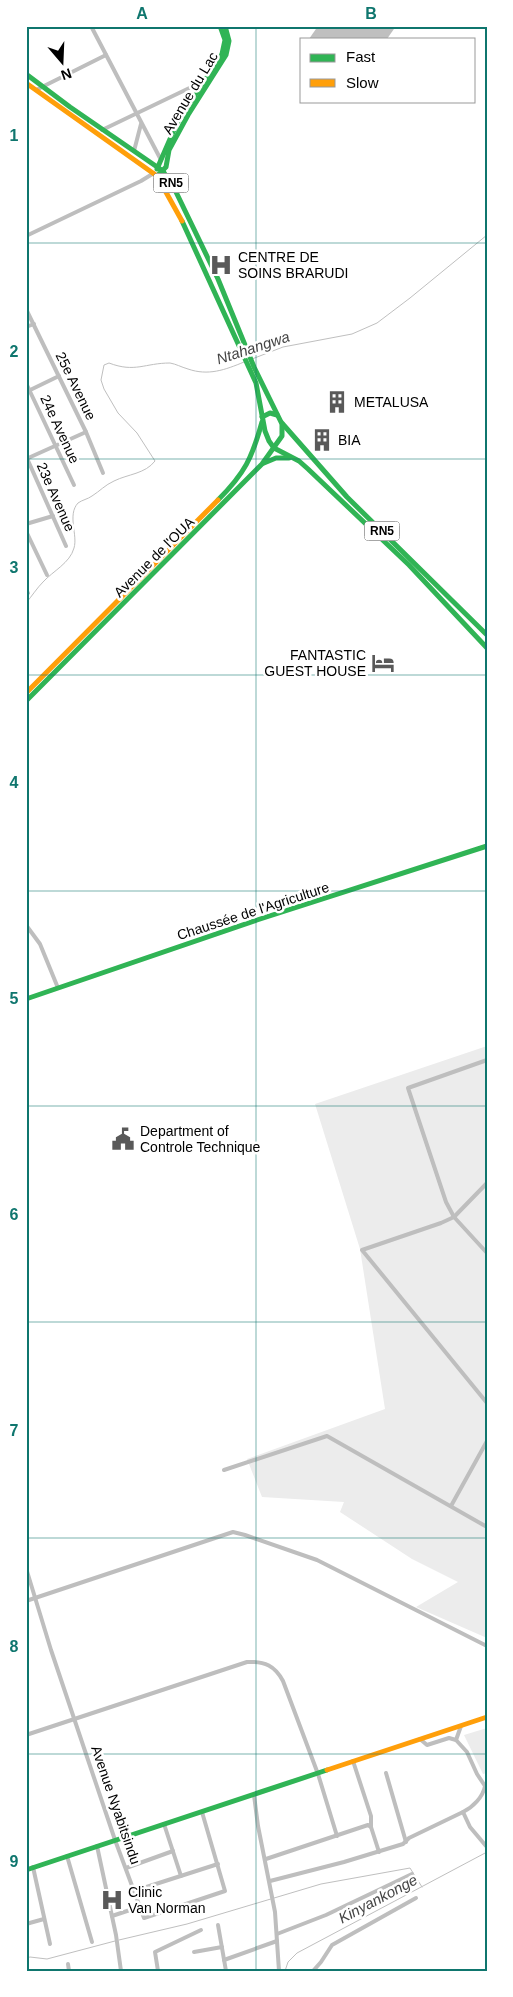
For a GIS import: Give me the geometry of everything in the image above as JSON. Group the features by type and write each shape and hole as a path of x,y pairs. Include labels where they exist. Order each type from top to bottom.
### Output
{"main road":[{"name":"Avenue du Lac","path":"161,169 174,138 224,49 225,40 220,26"},
{"name":"Avenue du Lac","path":"161,169 162,160 177,124 226,55 228,36 225,26"},
{"name":"RN5","path":"26,74 161,169 176,192 218,279 244,351"},
{"name":"RN5","path":"26,83 94,133 156,174 187,230 252,368 281,422 362,512 487,635"},
{"path":"156,174 161,169"},
{"name":"RN5","path":"252,368 265,431 274,448 308,469 409,565 487,648"},
{"path":"262,417 270,413 277,415"},
{"name":"Avenue de l'OUA","path":"26,700 35,688 235,483 253,454 262,417"},
{"name":"Avenue de l'OUA","path":"26,693 35,688 262,464 282,436 281,422"},
{"path":"262,464 276,458 291,458"},
{"path":"357,517 362,512"},
{"name":"Chaussée de l'Agriculture","path":"26,999 257,920 487,846"},
{"path":"26,1870 487,1717"}],"street":[{"path":"91,26 141,124 162,160"},
{"path":"36,90 106,55"},
{"path":"94,133 208,80"},
{"path":"132,158 141,124"},
{"path":"26,236 156,174"},
{"name":"25e Avenue","path":"26,308 86,432 103,473"},
{"path":"26,327 34,324"},
{"path":"28,391 59,376"},
{"name":"24e Avenue","path":"26,383 28,391 74,485"},
{"path":"27,458 86,432"},
{"name":"23e Avenue","path":"27,458 66,546"},
{"path":"26,524 53,516"},
{"path":"26,531 47,575"},
{"path":"26,925 40,944 58,988"},
{"path":"487,1060 408,1088 446,1202 454,1217 487,1253"},
{"path":"487,1182 454,1217 442,1223 362,1250 487,1403"},
{"path":"224,1470 327,1436 487,1527"},
{"path":"451,1506 487,1441"},
{"path":"26,1600 233,1532 317,1560 487,1646"},
{"name":"Avenue Nyabitsindu","path":"26,1568 74,1719 140,1908"},
{"path":"26,1735 247,1662 262,1662 275,1669 283,1681 318,1774 336,1836"},
{"path":"456,1740 460,1726"},
{"path":"270,1881 379,1852 406,1842 432,1826 463,1812 476,1802 484,1792 485,1786 467,1752 456,1740 449,1738 427,1745 420,1739"},
{"path":"353,1761 371,1816 371,1827 379,1852"},
{"path":"386,1773 406,1842"},
{"path":"254,1795 258,1826 273,1901 279,1971"},
{"path":"112,1916 140,1908 143,1916 147,1918 222,1893 225,1889 202,1812"},
{"path":"463,1812 470,1827 486,1846"},
{"path":"164,1824 181,1876"},
{"path":"266,1859 368,1825 371,1827"},
{"path":"97,1846 116,1935 121,1971"},
{"path":"126,1868 173,1851"},
{"path":"67,1856 92,1942"},
{"path":"134,1891 218,1864"},
{"path":"33,1867 50,1944"},
{"path":"276,1934 326,1915 412,1874"},
{"path":"313,1971 332,1945 416,1898"},
{"path":"26,1924 44,1919"},
{"path":"218,1925 226,1971"},
{"path":"158,1971 155,1952 201,1930"},
{"path":"224,1960 277,1940"},
{"path":"194,1952 222,1948"},
{"path":"68,1964 69,1971"}],"shaded area":[{"path":"318,26 396,26 388,38 310,38"},
{"path":"487,1046 487,1638 416,1607 458,1582 412,1559 340,1512 344,1502 262,1497 247,1459 385,1409 360,1249 315,1104"},
{"path":"487,1728 487,1773 483,1774 464,1735"}],"waterway":[{"name":"Ntahangwa","path":"252,359 283,347 352,334 377,323 487,235"},
{"name":"Ntahangwa","path":"26,603 41,584 72,553 75,543 73,513 78,503 111,483 146,469 155,461 137,433 118,413 104,389 101,380 104,365 109,363 133,367 170,363 195,371 209,372 223,370 244,362"},
{"name":"Kinyankonge","path":"285,1971 288,1962 297,1953 487,1852"},
{"path":"119,1940 187,1924 321,1884 410,1868 422,1887"},
{"path":"26,1958 47,1959 115,1941"}],"traffic: fast":[{"path":"157,169 177,123 222,54 225,40 220,26"},
{"path":"157,176 166,167 169,150 188,115 226,55 229,41 225,26"},
{"path":"26,74 70,107 163,171 176,192 218,279 254,367 281,422 347,497 487,635"},
{"path":"182,221 256,383 265,431 269,441 274,448 299,461 308,469 409,565 487,648"},
{"path":"262,417 270,413 277,415"},
{"path":"218,500 241,473 255,446 262,422"},
{"path":"26,701 262,464 282,436 282,424"},
{"path":"264,463 276,458 289,458"},
{"path":"26,999 257,920 487,846"},
{"path":"26,1870 327,1770"}],"traffic: slow":[{"path":"26,83 157,176 182,221"},
{"path":"26,693 218,500"},
{"path":"327,1770 487,1717"}],"place":[{"name":"CENTRE DE SOINS BRARUDI","path":"221,265"},
{"name":"METALUSA","path":"337,402"},
{"name":"BIA","path":"322,440"},
{"name":"FANTASTIC GUEST HOUSE","path":"383,663"},
{"name":"Department of Controle Technique","path":"123,1139"},
{"name":"Clinic Van Norman","path":"112,1900"}]}
